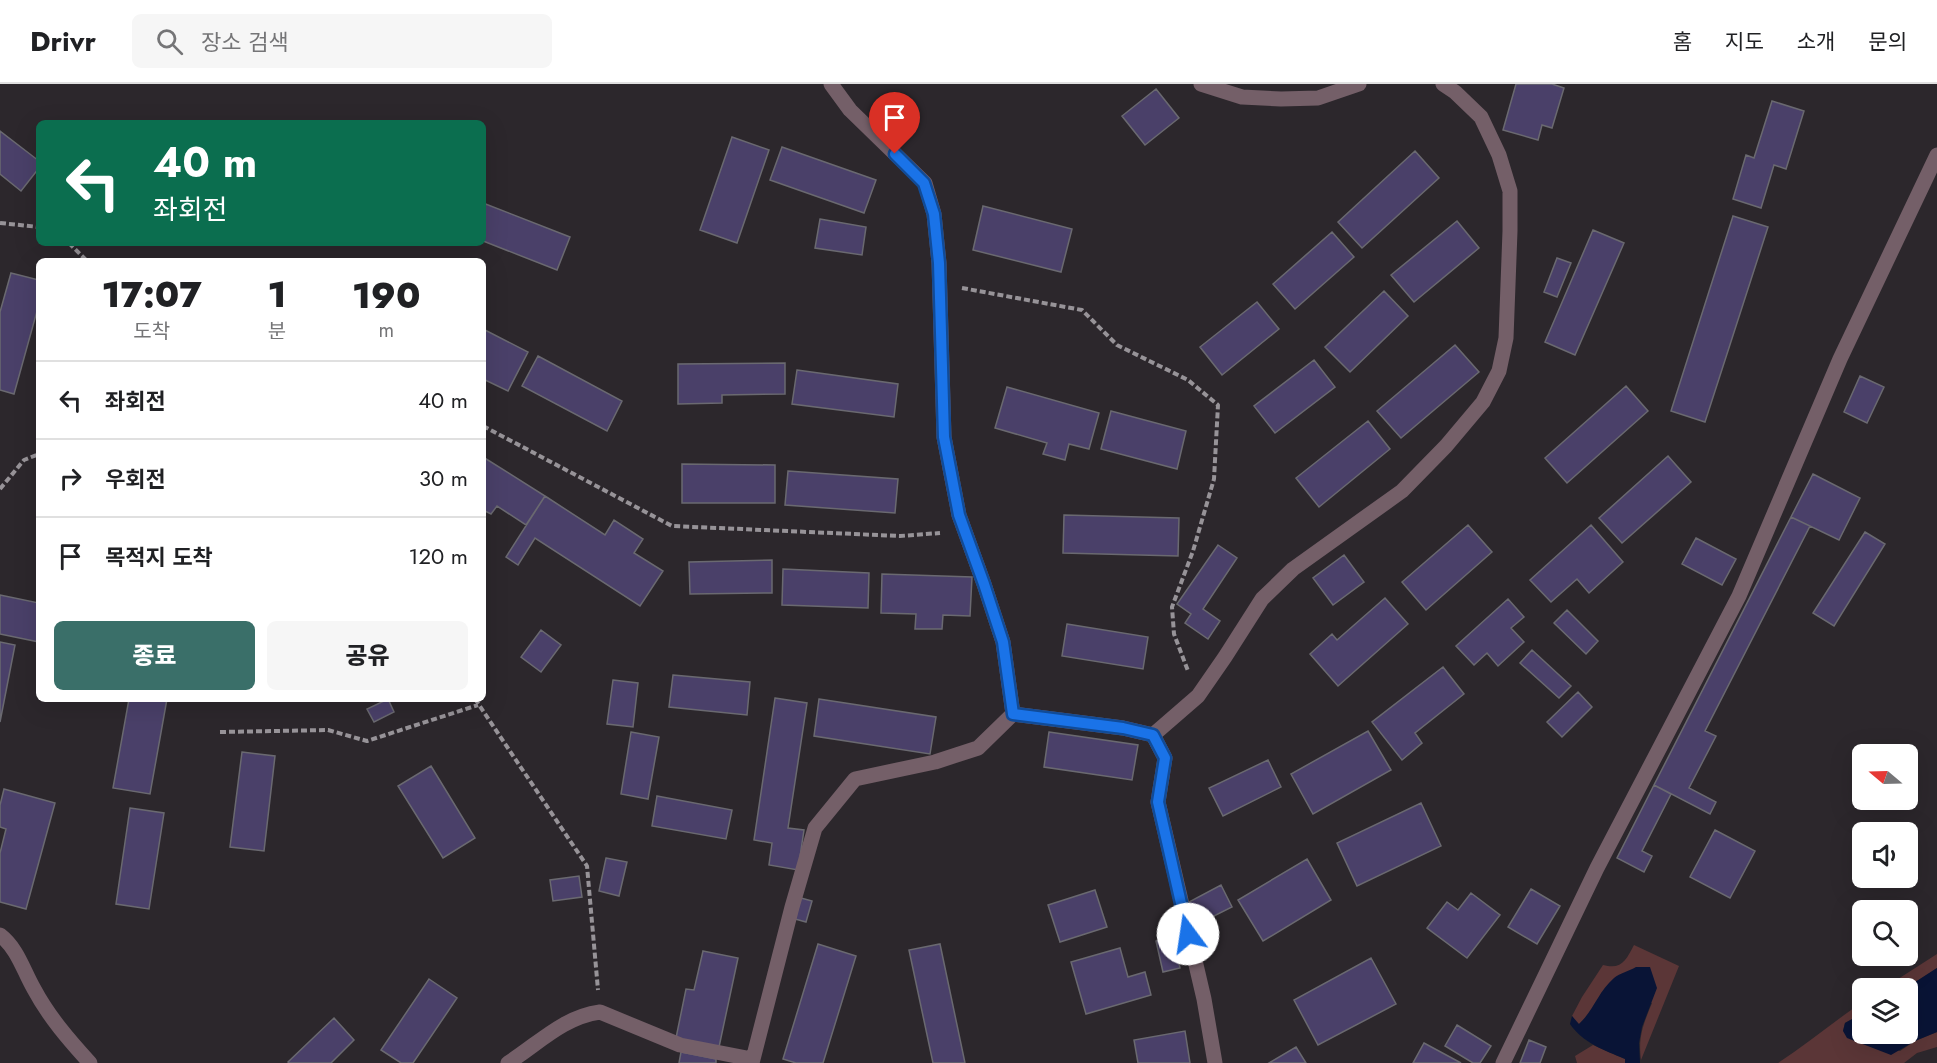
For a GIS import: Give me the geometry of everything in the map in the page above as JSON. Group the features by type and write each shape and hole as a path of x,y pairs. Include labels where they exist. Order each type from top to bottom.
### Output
{"street":[{"path":"831,84 850,110 924,183 934,214 939,263 944,437 959,515 1003,642 1013,714"},
{"path":"1201,84 1242,97 1281,99 1317,98 1359,84"},
{"path":"1153,735 1198,696 1262,599 1293,569 1402,491 1446,446 1483,402 1499,371 1506,338 1510,191 1499,155 1481,117 1455,92 1443,84"},
{"path":"1503,1063 1597,868 1739,596 1840,359 1937,154"},
{"path":"1013,714 1123,728 1153,735 1165,758 1158,802 1204,999 1215,1063"},
{"path":"508,1063 561,1025 586,1013 600,1011 680,1045 752,1061 815,828 855,779 935,762 978,748 1013,714"},
{"path":"0,935 19,956 34,989 58,1027 90,1063"}],"path":[{"path":"0,223 36,226"},
{"path":"72,246 84,258"},
{"path":"939,263 961,288 1082,310 1117,345 1188,380 1218,405 1214,479 1193,551 1172,607 1174,634 1198,696"},
{"path":"486,428 672,526 900,536 965,532"},
{"path":"0,489 24,460 36,455"},
{"path":"476,702 587,866 600,1011"},
{"path":"220,732 328,730 367,741 478,705"}],"shaded area":[{"path":"1634,945 1679,966 1641,1060 1642,1031 1652,1003 1602,992 1589,1015 1578,1025 1572,1016 1603,965 1615,966 1623,963"},
{"path":"1937,954 1937,968 1918,980 1918,978 1900,978"},
{"path":"1852,1010 1852,1019 1845,1023 1843,1031 1852,1034 1852,1044 1880,1044 1900,1051 1910,1044 1918,1044 1918,1040 1937,1032 1937,1047 1917,1053 1904,1063 1778,1063"},
{"path":"1593,1045 1625,1059 1625,1063 1577,1063 1575,1056"}],"water":[{"path":"1636,967 1650,967 1657,988 1642,1027 1639,1043 1640,1063 1625,1063 1625,1059 1588,1041 1570,1024 1572,1016 1579,1024 1614,978"},
{"path":"1937,968 1937,1032 1918,1040 1918,980"},
{"path":"1852,1019 1852,1040 1847,1038 1843,1031 1845,1023"},
{"path":"1863,1044 1910,1044 1891,1055"}],"building":[{"path":"1516,84 1552,84 1564,88 1552,128 1542,125 1538,140 1503,130"},
{"path":"1156,89 1179,118 1145,145 1122,116"},
{"path":"1772,101 1804,111 1786,169 1774,165 1761,208 1733,199 1746,155 1754,158"},
{"path":"0,131 36,159 36,172 21,191 0,174"},
{"path":"732,137 769,150 737,243 700,230"},
{"path":"782,147 876,180 864,213 770,180"},
{"path":"1415,151 1439,178 1362,248 1338,222"},
{"path":"486,204 570,237 557,270 486,242"},
{"path":"983,206 1072,229 1061,272 973,250"},
{"path":"1733,216 1768,227 1705,422 1671,411"},
{"path":"820,219 866,227 862,255 815,248"},
{"path":"1457,221 1479,248 1414,302 1391,275"},
{"path":"1593,230 1624,243 1575,355 1545,342"},
{"path":"1332,232 1354,257 1295,309 1273,284"},
{"path":"1557,258 1571,263 1557,297 1544,292"},
{"path":"11,273 36,279 36,315 14,394 0,390 0,312"},
{"path":"1384,291 1408,316 1350,372 1325,347"},
{"path":"1257,302 1279,329 1222,375 1200,347"},
{"path":"486,331 528,352 508,391 486,380"},
{"path":"1455,345 1479,372 1401,438 1377,411"},
{"path":"538,356 622,401 607,431 522,386"},
{"path":"1314,360 1335,387 1275,433 1254,406"},
{"path":"785,363 785,394 722,395 722,403 678,404 678,364"},
{"path":"797,370 898,384 894,417 792,404"},
{"path":"1860,376 1884,387 1867,423 1844,412"},
{"path":"1626,386 1648,411 1567,483 1545,458"},
{"path":"1007,387 1099,413 1089,449 1069,444 1065,460 1043,454 1047,443 995,428"},
{"path":"1111,411 1186,431 1177,469 1101,449"},
{"path":"1368,421 1390,449 1319,507 1296,478"},
{"path":"1668,456 1691,482 1622,543 1599,518"},
{"path":"486,459 545,496 526,525 497,506 491,514 486,512"},
{"path":"682,464 775,465 775,503 682,503"},
{"path":"788,471 898,479 895,513 785,505"},
{"path":"1813,474 1860,498 1839,540 1791,517"},
{"path":"545,496 605,535 614,520 643,539 634,553 663,571 640,606 535,538 518,565 506,557"},
{"path":"1064,515 1179,518 1178,556 1063,553"},
{"path":"1791,517 1810,526 1705,731 1716,736 1689,788 1716,802 1710,814 1654,785"},
{"path":"1468,525 1492,552 1426,610 1402,582"},
{"path":"1591,525 1623,562 1589,593 1577,579 1551,602 1530,580"},
{"path":"1865,532 1885,544 1834,626 1813,613"},
{"path":"1696,538 1736,559 1722,585 1682,564"},
{"path":"1218,545 1237,558 1203,609 1220,621 1208,639 1185,623 1191,614 1177,604"},
{"path":"1344,555 1364,582 1333,605 1313,578"},
{"path":"772,560 772,593 690,594 689,562"},
{"path":"783,569 869,573 868,608 782,605"},
{"path":"882,574 972,577 970,616 943,615 942,629 915,629 916,614 881,613"},
{"path":"0,595 36,602 36,641 0,634"},
{"path":"1385,598 1408,624 1338,686 1310,654 1332,634 1337,640"},
{"path":"1508,599 1524,617 1511,628 1524,642 1498,666 1487,653 1474,665 1456,646"},
{"path":"1567,610 1598,641 1586,654 1554,623"},
{"path":"1067,624 1148,637 1143,669 1062,656"},
{"path":"541,630 561,645 541,672 521,657"},
{"path":"0,642 15,645 0,722"},
{"path":"1532,650 1571,686 1559,698 1520,663"},
{"path":"1443,667 1464,694 1415,733 1422,743 1402,760 1372,722"},
{"path":"673,675 750,682 747,715 669,707"},
{"path":"613,680 638,683 633,727 607,724"},
{"path":"1578,692 1592,707 1562,737 1547,722"},
{"path":"775,698 807,703 788,828 804,830 798,870 769,865 772,843 754,840"},
{"path":"819,699 936,717 930,754 814,736"},
{"path":"128,702 166,702 150,794 113,788"},
{"path":"382,702 389,702 394,712 374,722 367,709"},
{"path":"1368,731 1391,770 1313,814 1291,774"},
{"path":"631,732 659,737 648,799 621,794"},
{"path":"1049,732 1138,745 1132,780 1044,767"},
{"path":"242,752 275,756 264,851 230,847"},
{"path":"1268,760 1281,787 1223,816 1209,788"},
{"path":"431,766 475,838 443,858 398,786"},
{"path":"1654,785 1671,794 1642,851 1652,856 1644,872 1617,858"},
{"path":"4,789 55,803 26,909 0,902 0,853 6,829 0,827 0,805"},
{"path":"657,796 732,810 726,839 652,826"},
{"path":"1421,803 1441,846 1357,886 1337,843"},
{"path":"130,808 164,813 149,909 116,904"},
{"path":"1715,830 1755,851 1730,898 1690,877"},
{"path":"606,858 627,862 619,896 599,891"},
{"path":"1307,859 1331,900 1263,941 1238,900"},
{"path":"579,876 582,897 553,901 550,880"},
{"path":"1221,885 1232,907 1200,923 1189,902"},
{"path":"1531,889 1560,906 1537,944 1508,927"},
{"path":"1095,890 1107,927 1060,942 1048,905"},
{"path":"1471,893 1500,915 1467,958 1427,928 1447,902 1458,910"},
{"path":"801,898 812,901 806,922 795,919"},
{"path":"1174,937 1180,968 1163,972 1156,941"},
{"path":"818,944 856,956 823,1063 796,1063 783,1059"},
{"path":"940,944 965,1063 933,1063 909,950"},
{"path":"1120,948 1128,977 1145,972 1151,995 1086,1014 1071,962"},
{"path":"703,951 738,958 719,1047 676,1038 686,989 694,990"},
{"path":"1371,958 1396,1004 1318,1045 1294,1000"},
{"path":"429,979 457,998 413,1063 401,1063 381,1050"},
{"path":"334,1018 354,1040 331,1063 288,1062"},
{"path":"1457,1025 1491,1046 1480,1063 1473,1063 1445,1046"},
{"path":"1185,1031 1190,1063 1138,1063 1134,1040"},
{"path":"1529,1040 1546,1047 1540,1063 1520,1063"},
{"path":"1424,1043 1461,1063 1413,1063"},
{"path":"1296,1047 1306,1063 1269,1063"},
{"path":"681,1052 716,1059 716,1063 679,1063"}],"route":[{"path":"895,154 924,183 934,214 939,263 944,437 959,515 1003,642 1013,714 1123,728 1153,735 1165,758 1158,802 1188,934"}]}
